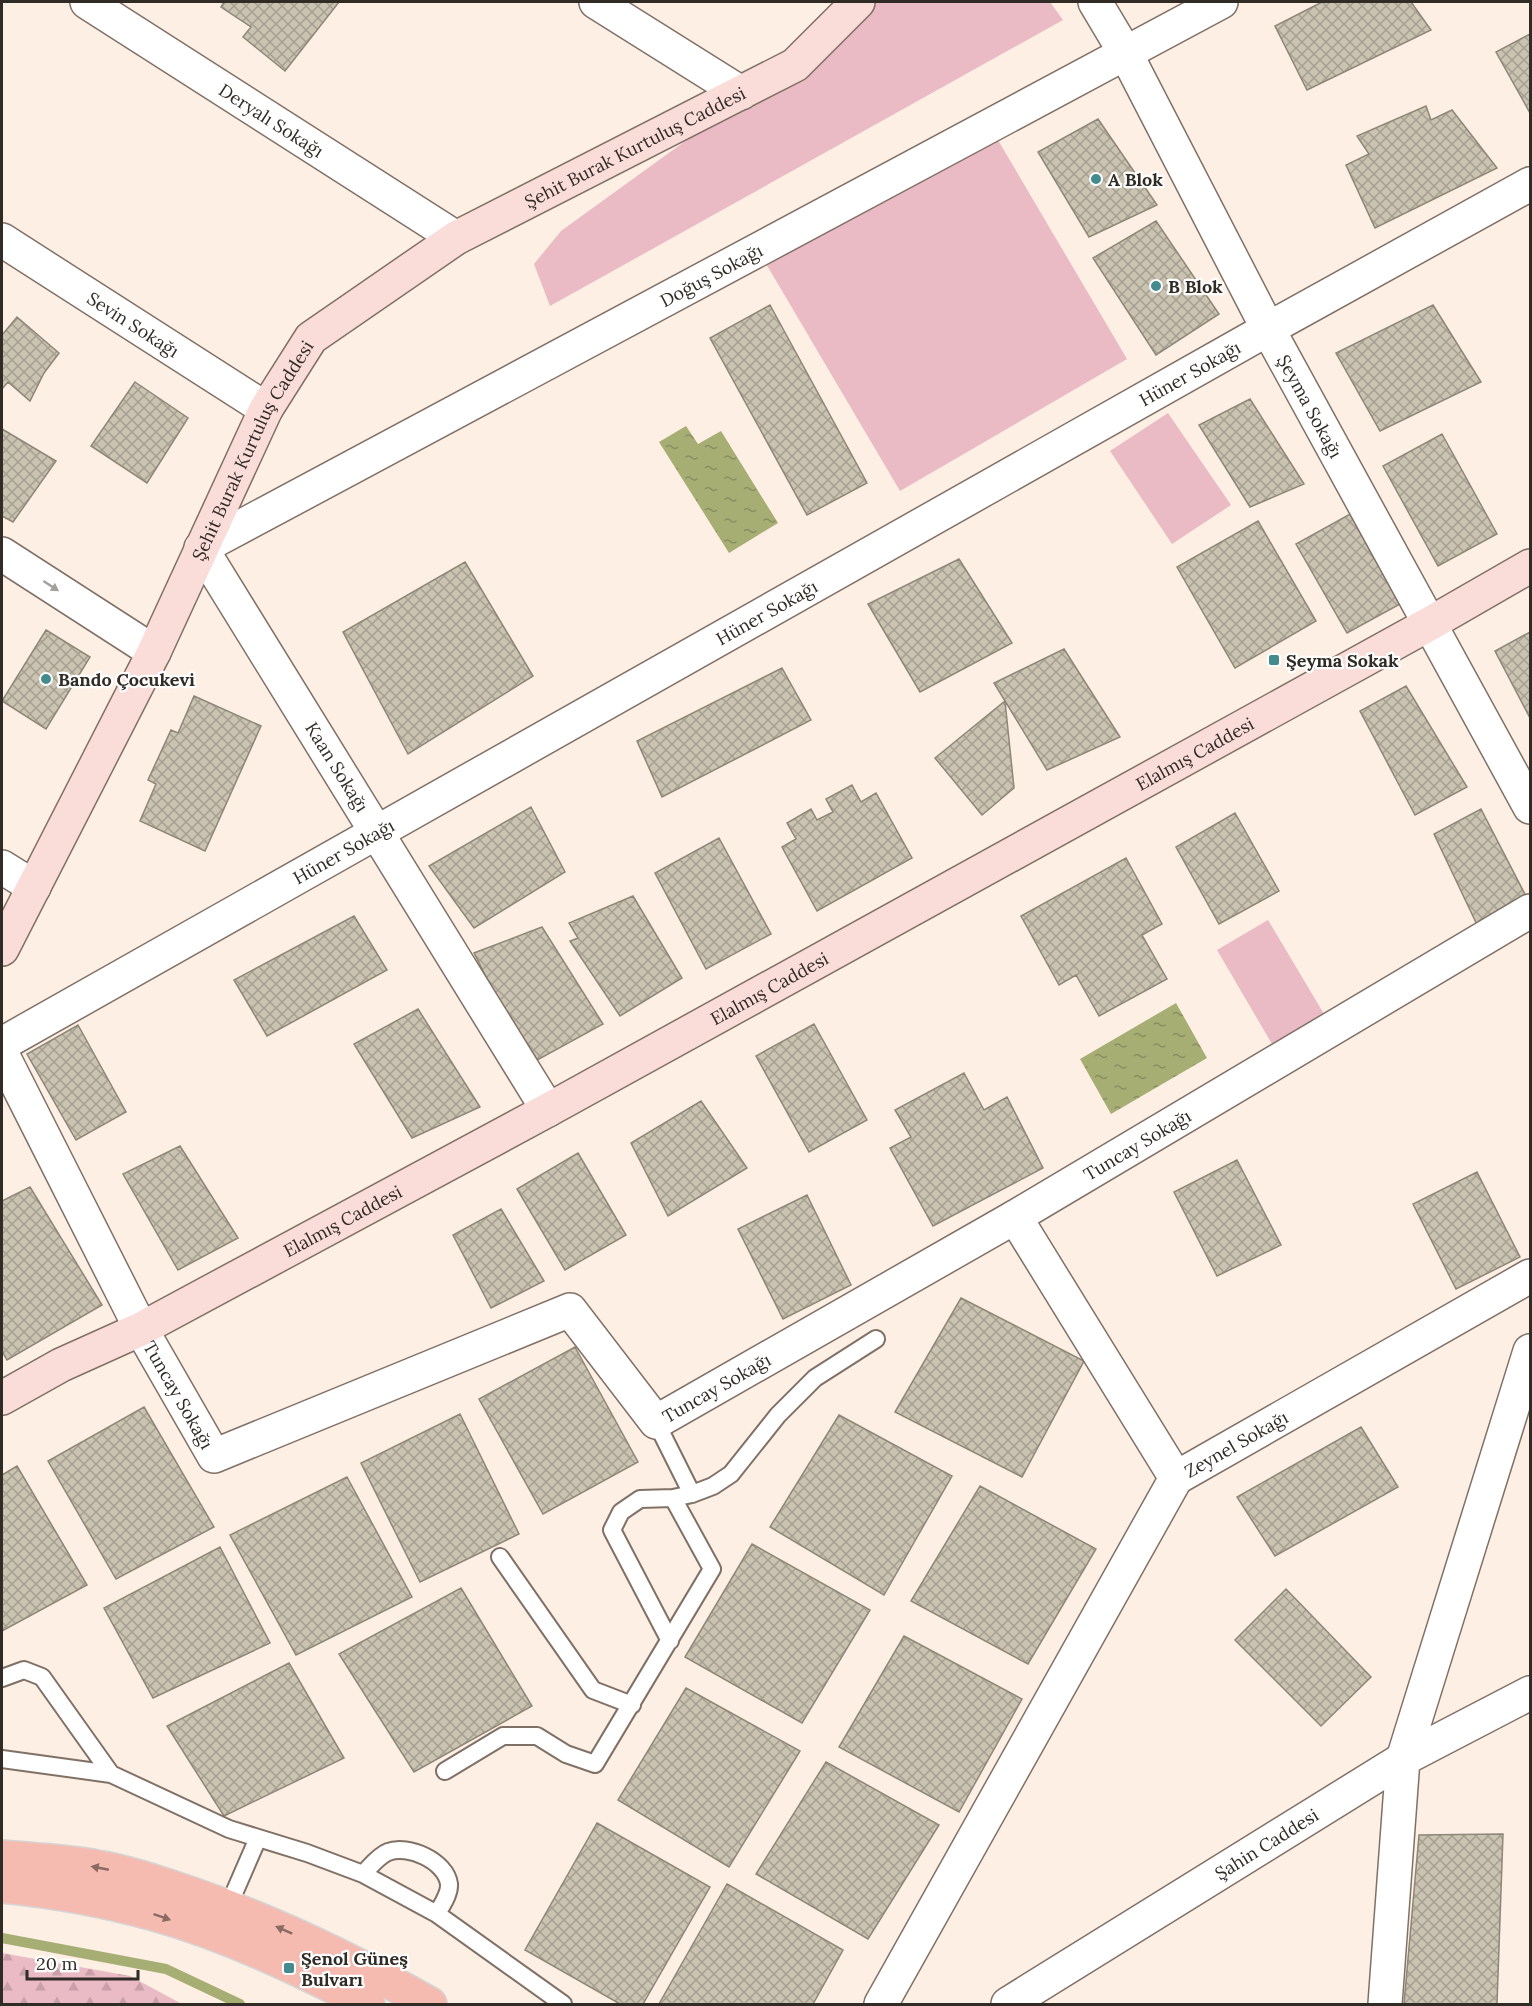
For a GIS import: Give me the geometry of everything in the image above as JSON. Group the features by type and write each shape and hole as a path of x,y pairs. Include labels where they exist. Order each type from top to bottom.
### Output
{"main road":[{"path":"2,1857 99,1867 157,1882 228,1907 325,1948 430,2004"},
{"path":"2,1886 90,1899 154,1914 235,1942 301,1970 368,2004"}],"street":[{"name":"Deryalı Sokağı","path":"87,2 456,238"},
{"path":"596,2 741,93"},
{"name":"Şehit Burak Kurtuluş Caddesi","path":"2,949 154,652 266,409 311,338 456,238 795,65 858,2"},
{"name":"Şeyma Sokağı","path":"1095,2 1126,54 1268,329 1530,807"},
{"name":"Doğuş Sokağı","path":"201,548 1221,2"},
{"name":"Hüner Sokağı","path":"2,1044 1268,329 1530,184"},
{"name":"Sevin Sokağı","path":"2,240 266,409"},
{"name":"Kaan Sokağı","path":"201,548 548,1110"},
{"path":"2,554 154,652"},
{"name":"Elalmış Caddesi","path":"2,1398 61,1365 141,1329 548,1110 1431,623 1530,566"},
{"path":"2,867 34,887"},
{"name":"Tuncay Sokağı","path":"2,1054 141,1329 214,1456 570,1310 656,1422 1015,1217 1530,911"},
{"name":"Zeynel Sokağı","path":"1015,1217 1176,1478 1530,1276"},
{"path":"1385,2004 1403,1759 1530,1351"},
{"path":"881,2004 1176,1478"},
{"name":"Şahin Caddesi","path":"1008,2004 1403,1759 1530,1693"}],"lane":[{"path":"670,1641 612,1530 621,1512 640,1499 673,1498 692,1494 713,1486 731,1474 778,1415 815,1378 876,1339"},
{"path":"656,1422 692,1494"},
{"path":"445,1772 503,1736 537,1736 566,1754 595,1764 712,1569 673,1498"},
{"path":"500,1557 593,1690 632,1705"},
{"path":"2,1678 24,1670 42,1677 111,1774"},
{"path":"2,1759 111,1774 229,1829 307,1853 363,1874 437,1914 563,2004"},
{"path":"228,1907 258,1838"},
{"path":"363,1874 390,1851 418,1854 430,1860 444,1871 449,1881 449,1889 437,1914"}],"green space":[{"path":"869,2 1050,2 1063,20 550,306 534,264 561,231 695,134"},
{"path":"992,130 1127,359 900,491 765,262"},
{"path":"1168,413 1231,505 1172,544 1110,451"},
{"path":"1268,920 1324,1014 1272,1044 1217,950"},
{"path":"2,1953 130,1976 182,2004 2,2004"}],"water":[{"path":"686,426 698,444 721,431 778,523 729,553 659,442"},
{"path":"1176,1003 1207,1058 1111,1114 1080,1059"}],"building":[{"path":"224,2 339,2 285,71 243,37 251,27 221,7"},
{"path":"1322,2 1411,2 1431,30 1307,90 1275,26"},
{"path":"1530,34 1530,113 1496,52"},
{"path":"1426,106 1431,120 1452,110 1497,168 1375,228 1346,165 1369,154 1357,136"},
{"name":"A Blok","path":"1098,119 1157,205 1089,237 1038,152"},
{"name":"B Blok","path":"1156,221 1219,314 1156,355 1093,258"},
{"path":"770,305 867,483 807,515 710,338"},
{"path":"1433,305 1481,382 1380,431 1336,353"},
{"path":"17,317 59,353 44,373 30,401 8,382 2,389 2,335"},
{"path":"135,382 188,418 147,483 91,446"},
{"path":"1250,399 1304,484 1250,507 1199,425"},
{"path":"2,429 56,461 13,522 2,516"},
{"path":"1442,434 1497,534 1438,566 1383,466"},
{"path":"1352,513 1402,603 1347,633 1296,544"},
{"path":"1258,521 1316,621 1235,668 1177,567"},
{"path":"959,559 1012,643 920,692 868,604"},
{"path":"465,562 533,676 408,754 343,632"},
{"name":"Bando Çocukevi","path":"46,630 90,657 46,729 2,701"},
{"path":"1530,632 1530,718 1495,651"},
{"path":"1064,649 1120,737 1047,770 994,683"},
{"path":"782,668 811,720 662,797 637,741"},
{"path":"1406,686 1467,787 1415,815 1360,711"},
{"path":"194,696 261,726 205,851 140,821 156,784 148,780 171,730 178,733"},
{"path":"1005,701 1014,788 982,815 935,758"},
{"path":"852,785 861,802 876,793 912,858 817,911 782,847 796,839 787,823 811,809 817,820 833,812 826,799"},
{"path":"531,807 565,872 474,928 429,866"},
{"path":"1481,809 1530,904 1480,931 1434,834"},
{"path":"1235,813 1279,891 1219,924 1176,847"},
{"path":"719,838 771,934 706,969 655,873"},
{"path":"1126,858 1162,924 1142,935 1167,979 1099,1016 1076,975 1059,985 1021,916"},
{"path":"633,896 682,978 620,1016 570,941 578,938 569,923"},
{"path":"354,916 387,970 267,1036 234,980"},
{"path":"542,927 603,1024 530,1064 474,953"},
{"path":"418,1009 480,1107 412,1138 354,1044"},
{"path":"814,1024 867,1120 809,1152 756,1056"},
{"path":"78,1025 126,1112 76,1140 27,1054"},
{"path":"964,1073 984,1110 1007,1097 1043,1168 933,1226 890,1148 911,1137 895,1110"},
{"path":"701,1101 747,1168 668,1216 631,1143"},
{"path":"180,1146 238,1238 178,1270 123,1174"},
{"path":"578,1153 626,1235 565,1270 517,1189"},
{"path":"1237,1160 1281,1245 1217,1276 1174,1192"},
{"path":"1477,1172 1520,1257 1456,1289 1413,1204"},
{"path":"30,1187 102,1305 7,1360 2,1351 2,1201"},
{"path":"807,1195 851,1285 783,1319 738,1229"},
{"path":"501,1209 544,1281 491,1308 453,1235"},
{"path":"961,1298 1084,1361 1022,1477 895,1412"},
{"path":"575,1347 638,1462 543,1514 479,1399"},
{"path":"144,1407 214,1527 116,1579 48,1461"},
{"path":"460,1414 519,1534 420,1582 361,1463"},
{"path":"839,1415 952,1476 884,1595 770,1527"},
{"path":"1361,1427 1398,1487 1275,1556 1237,1497"},
{"path":"17,1466 87,1585 2,1631 2,1475"},
{"path":"347,1477 412,1597 296,1655 230,1535"},
{"path":"980,1486 1096,1549 1028,1664 911,1601"},
{"path":"752,1544 870,1610 802,1723 685,1657"},
{"path":"220,1547 270,1643 153,1698 104,1608"},
{"path":"461,1588 532,1706 414,1772 339,1654"},
{"path":"1286,1589 1371,1677 1321,1726 1235,1640"},
{"path":"904,1636 1022,1699 959,1812 839,1747"},
{"path":"289,1663 344,1758 224,1816 167,1726"},
{"path":"686,1688 800,1751 729,1867 618,1800"},
{"path":"826,1762 939,1825 868,1939 756,1874"},
{"path":"597,1823 710,1887 643,2004 620,2004 525,1950"},
{"path":"1503,1834 1497,2004 1404,2004 1419,1835"},
{"path":"727,1884 843,1950 813,2004 659,2004"}],"waterway":[{"path":"2,1938 166,1969 240,2004"}],"place":[{"name":"A Blok","path":"1096,179"},
{"name":"B Blok","path":"1156,286"},
{"name":"Şeyma Sokak","path":"1274,660"},
{"name":"Bando Çocukevi","path":"46,679"},
{"name":"Şenol Güneş Bulvarı","path":"289,1968"}]}
